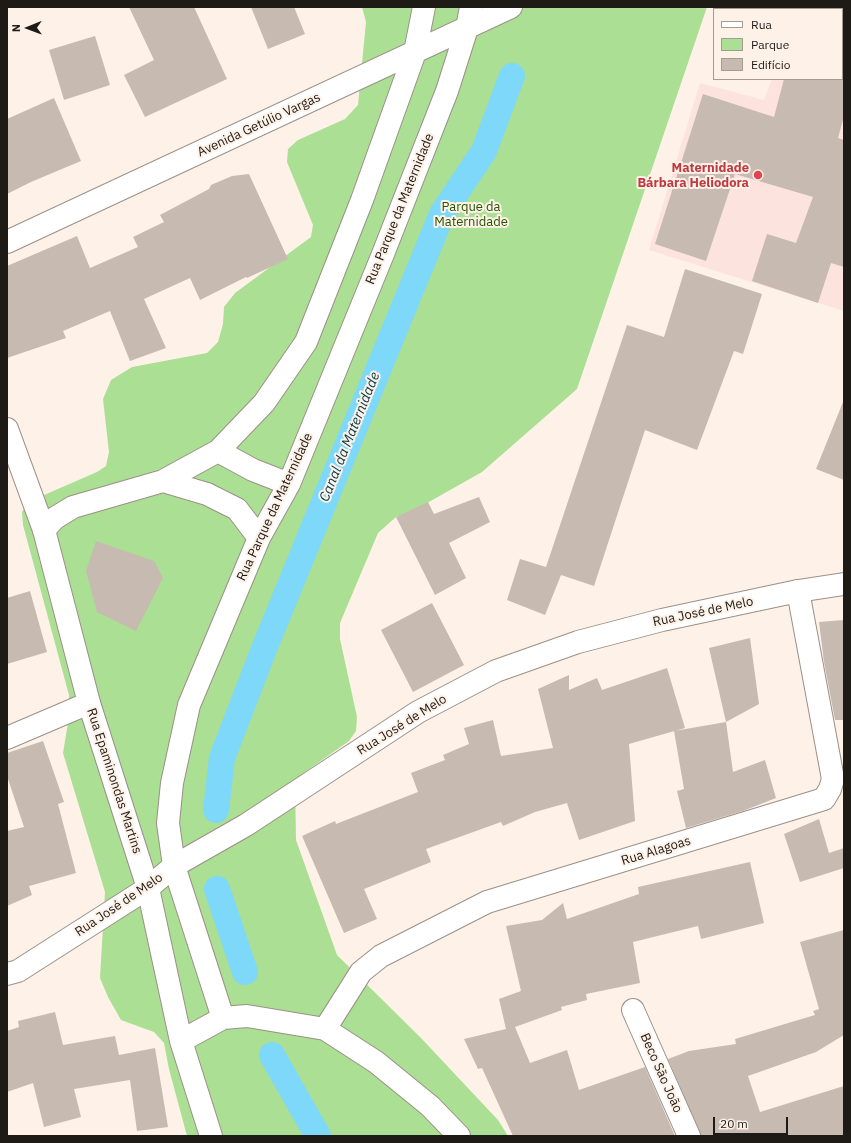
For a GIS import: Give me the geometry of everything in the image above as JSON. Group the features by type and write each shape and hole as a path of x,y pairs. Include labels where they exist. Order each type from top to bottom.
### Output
{"street":[{"path":"44,530 55,518 73,507 163,481 218,450 264,403 306,342 362,200 415,52 424,7"},
{"name":"Rua Parque da Maternidade","path":"223,1018 174,866 168,823 172,783 189,705 259,538 289,484 386,246 447,91 472,7"},
{"name":"Avenida Getúlio Vargas","path":"7,242 511,7"},
{"name":"Rua Epaminondas Martins","path":"7,429 44,530 89,703 148,888 181,1041 211,1136"},
{"path":"218,450 253,470 289,484"},
{"path":"163,481 207,494 238,509 259,538"},
{"name":"Rua José de Melo","path":"7,974 18,970 148,888 174,866 246,825 418,712 496,671 578,642 662,620 798,591 844,584"},
{"name":"Rua Alagoas","path":"325,1029 361,972 381,956 487,902 824,799 830,789 833,779 798,591"},
{"path":"7,738 89,703"},
{"name":"Beco São João","path":"633,1010 689,1136"},
{"path":"181,1041 223,1018 247,1016 325,1029 376,1062 430,1106 459,1136"}],"shaded area":[{"name":"Maternidade Bárbara Heliodora","path":"844,57 844,311 649,250 700,83 764,100 772,80 843,80"}],"green space":[{"name":"Parque da Maternidade","path":"362,7 707,7 577,389 482,472 420,507 396,517 378,533 340,623 340,639 357,717 356,731 349,741 302,774 295,783 296,840 337,955 421,1038 498,1120 508,1136 187,1136 169,1069 164,1043 154,1032 121,1020 108,997 100,978 105,892 63,753 68,723 69,695 23,525 22,512 28,502 97,472 106,466 109,452 103,399 111,380 132,367 207,353 218,342 223,324 224,307 235,293 311,237 313,225 287,162 288,149 298,140 345,119 358,105 366,22"}],"building":[{"path":"129,7 194,7 227,79 145,117 124,75 154,60"},
{"path":"251,7 294,7 305,34 268,49"},
{"path":"95,36 110,85 64,100 49,50"},
{"name":"Maternidade Bárbara Heliodora","path":"844,79 844,116 838,138 844,140 844,267 831,263 818,303 752,281 767,234 796,243 813,197 735,174 706,261 655,244 703,94 774,117 784,80"},
{"path":"54,98 81,161 7,194 7,119"},
{"path":"249,174 288,259 247,278 246,277 200,300 190,278 144,299 166,348 130,361 110,311 63,331 66,338 7,358 7,266 77,236 90,268 138,247 133,237 164,222 160,215 209,189 211,185 232,176"},
{"path":"685,269 762,294 743,354 734,351 697,450 645,430 594,586 561,575 545,615 507,600 520,559 546,567 627,325 664,337"},
{"path":"844,402 844,480 816,469"},
{"path":"479,497 490,522 449,543 466,578 435,595 396,517 428,502 434,514"},
{"path":"96,541 154,561 163,578 136,631 97,612 86,571"},
{"path":"30,591 47,652 7,664 7,598"},
{"path":"432,603 464,665 413,692 381,630"},
{"path":"844,620 844,720 835,720 824,662 819,622"},
{"path":"750,638 759,704 726,722 709,648"},
{"path":"667,668 685,728 629,744 635,821 579,840 567,803 535,812 503,826 501,822 426,849 431,862 364,889 377,919 344,933 302,836 335,821 336,824 418,792 411,773 445,760 443,755 469,744 464,728 493,720 501,756 553,748 538,689 569,675 569,690 597,678 602,690"},
{"path":"726,722 733,772 765,760 776,798 743,811 686,828 677,791 684,789 674,731"},
{"path":"43,741 64,802 58,804 76,873 29,886 32,895 7,906 7,831 24,827 7,776 7,753"},
{"path":"819,819 829,853 844,848 844,868 800,882 784,834"},
{"path":"750,862 764,923 701,939 698,926 633,942 640,983 586,994 587,1000 561,1007 562,1010 515,1027 530,1063 567,1050 579,1090 645,1067 675,1136 513,1136 482,1068 478,1069 464,1039 506,1029 499,999 521,991 506,926 542,920 563,903 567,919 639,894 638,887"},
{"path":"844,930 844,1035 816,1052 748,1076 760,1112 844,1086 844,1136 701,1136 668,1059 689,1051 736,1044 735,1039 815,1015 813,1011 819,1009 800,942"},
{"path":"55,1012 63,1045 115,1036 119,1055 155,1048 168,1127 137,1131 130,1080 74,1089 81,1117 44,1127 33,1083 7,1092 7,1031 19,1027 18,1021"}],"waterway":[{"name":"Canal da Maternidade","path":"216,810 222,758 264,649 442,214 484,151 512,76"},
{"name":"Canal da Maternidade","path":"217,889 245,972"},
{"name":"Canal da Maternidade","path":"272,1055 318,1136"}],"place":[{"name":"Maternidade Bárbara Heliodora","path":"758,175"}]}
